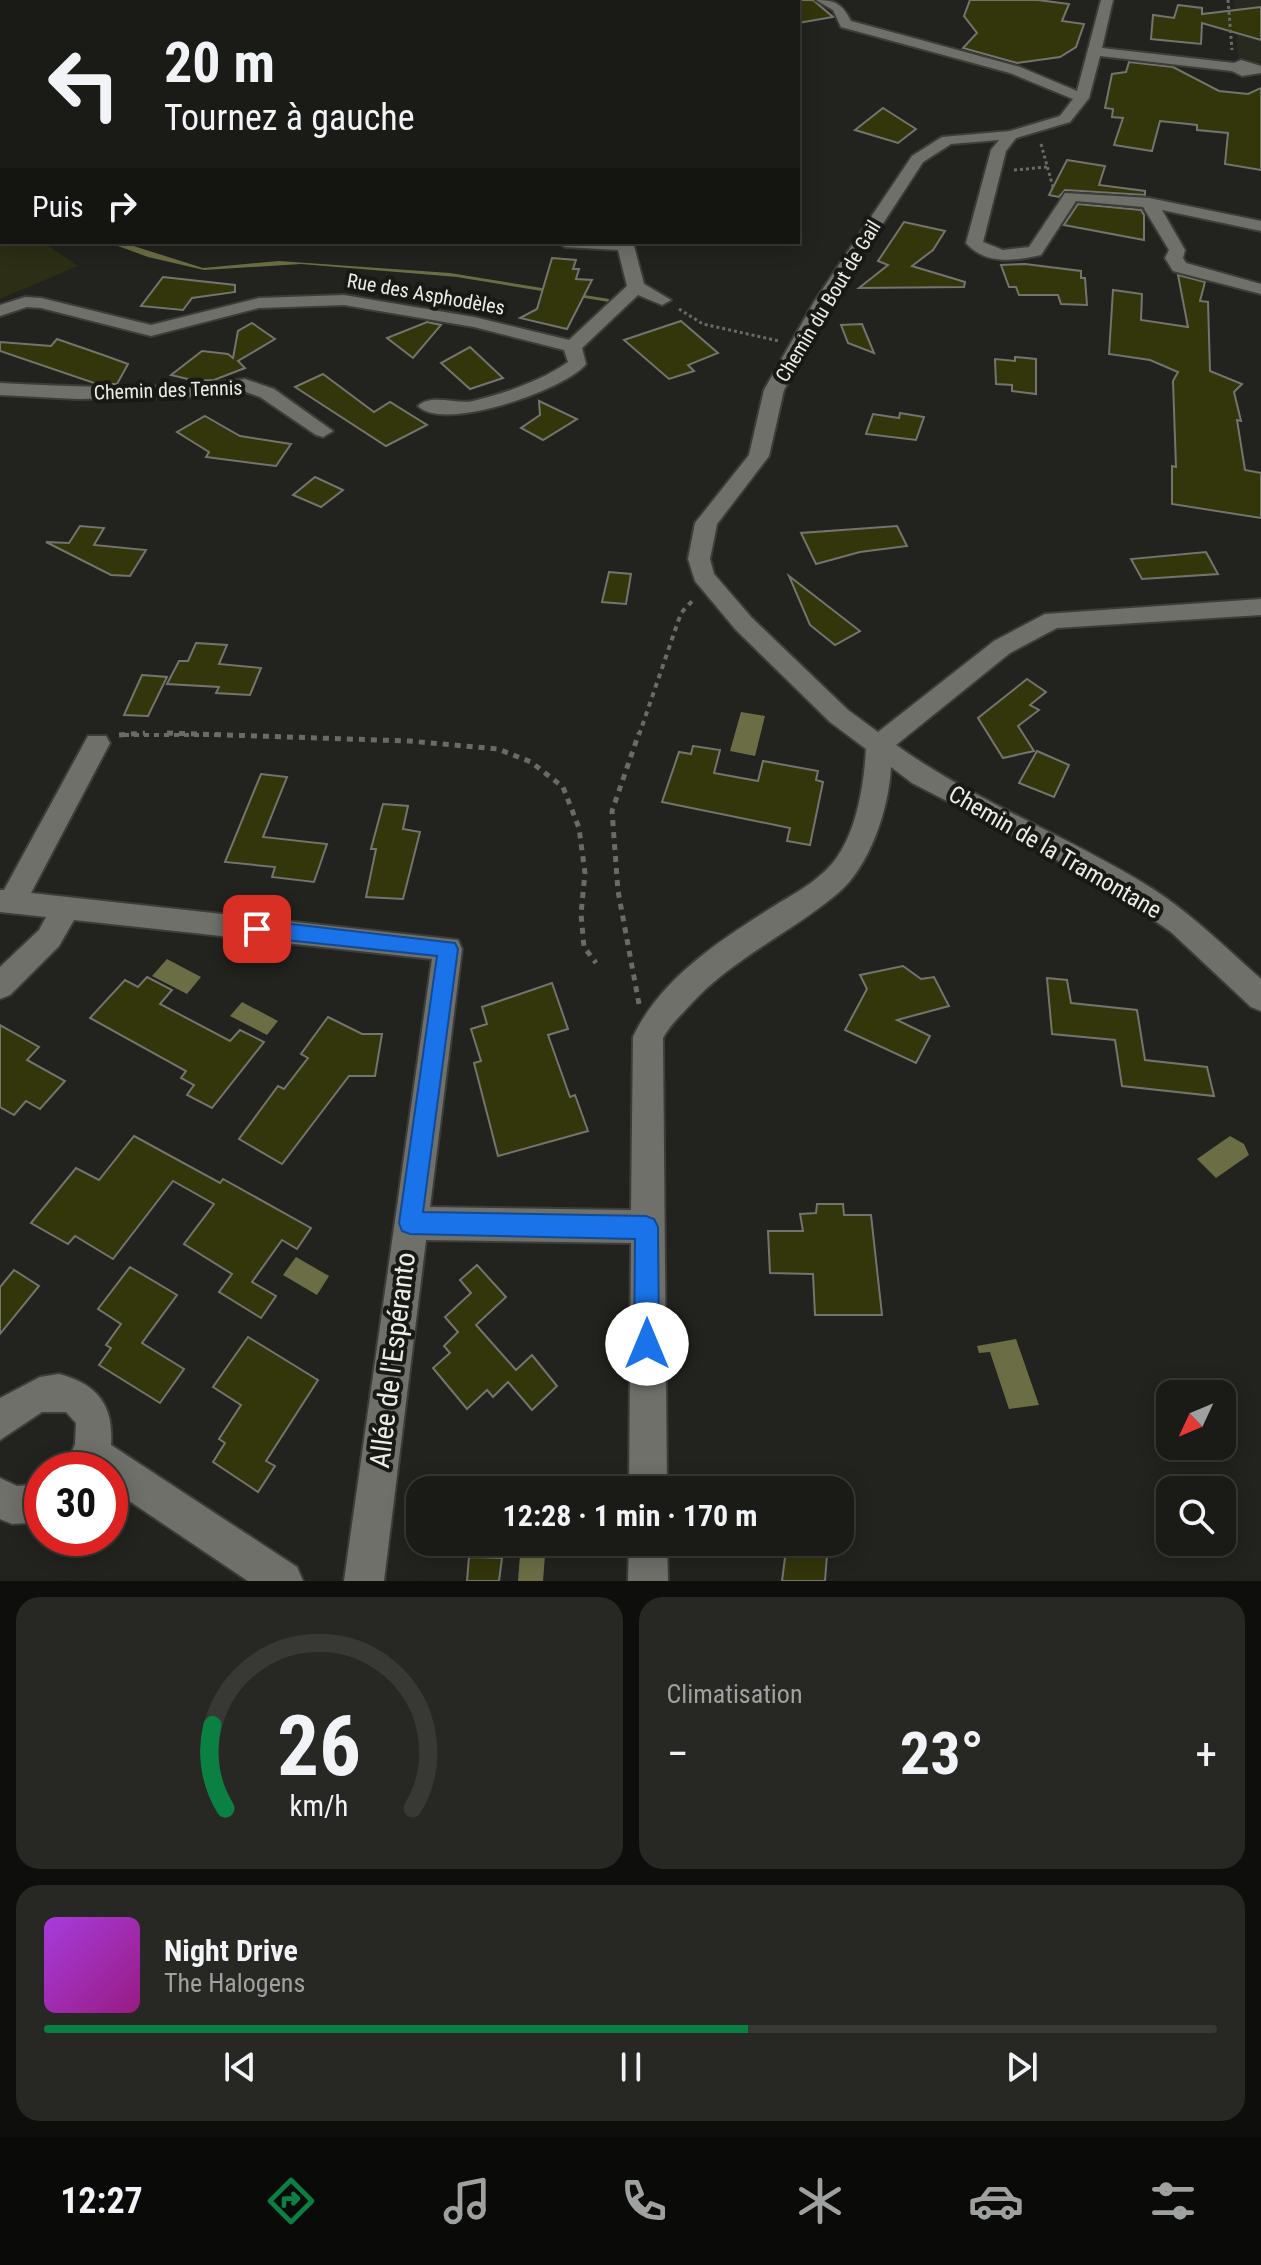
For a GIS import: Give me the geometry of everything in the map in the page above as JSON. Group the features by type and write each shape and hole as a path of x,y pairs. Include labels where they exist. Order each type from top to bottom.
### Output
{"street":[{"path":"822,0 838,8 846,24 1015,70 1082,98 1107,0"},
{"path":"1093,51 1237,66"},
{"name":"Chemin du Bout de Gail","path":"879,745 839,716 714,591 703,576 700,541 706,523 759,456 774,390 799,345 924,150 977,137 1019,132 1065,119 1082,98"},
{"path":"1019,132 999,150 974,243 984,252 1001,255 1035,251 1071,196 1149,203 1261,226"},
{"path":"1149,203 1177,250 1174,258 1179,267 1261,289"},
{"path":"626,244 636,287"},
{"path":"636,287 662,300"},
{"path":"428,406 473,408 562,375 577,364 577,354 571,346 581,342 636,287"},
{"name":"Rue des Asphodèles","path":"0,311 25,302 41,303 151,331 259,303 344,300 474,322 571,346"},
{"name":"Chemin des Tennis","path":"0,389 77,393 210,390 245,385 267,393 323,431"},
{"path":"648,1476 648,1037 656,1022 697,977 744,940 828,886 848,864 877,792 879,745 1002,647 1053,620 1261,607"},
{"path":"0,986 49,938 67,908 6,902 97,743"},
{"name":"Chemin de la Tramontane","path":"879,745 921,776 1142,897 1181,924 1261,998"},
{"name":"Allée de l'Espéranto","path":"67,908 448,949 364,1581"},
{"path":"410,1223 646,1227"},
{"path":"0,1422 13,1407 31,1395 50,1390 68,1392 83,1400 92,1414 96,1433 90,1452"},
{"path":"128,1487 283,1581"},
{"path":"0,1497 12,1505 24,1504"},
{"path":"648,1556 648,1581"}],"path":[{"path":"1228,0 1232,20 1229,59 1237,66"},
{"path":"1019,132 1041,143 1055,195 1065,202"},
{"path":"993,172 1047,167"},
{"path":"662,300 703,324 799,345"},
{"path":"648,1037 636,995 618,891 612,811 681,613 699,594 714,591"},
{"path":"97,743 117,735 151,732 409,741 498,749 531,762 563,787 579,828 585,873 581,914 584,947 596,963"}],"shaded area":[{"path":"1234,0 1261,0 1261,64 1238,60"},
{"path":"0,244 46,244 78,266 0,299"},
{"path":"112,244 127,244 203,268 279,261 450,273 609,299 609,302 457,277 301,264 204,270 148,257"},
{"path":"741,712 765,716 755,756 730,751"},
{"path":"167,959 201,977 187,994 152,976"},
{"path":"242,1002 278,1021 267,1035 230,1016"},
{"path":"1230,1136 1244,1144 1249,1155 1216,1178 1197,1159"},
{"path":"296,1257 329,1276 317,1295 283,1275"},
{"path":"1016,1339 1039,1405 1009,1409 990,1352 979,1353 977,1346"},
{"path":"520,1556 545,1556 543,1581 518,1581"}],"building":[{"path":"800,0 813,0 833,17 800,23"},
{"path":"970,0 1038,0 1069,4 1062,21 1084,24 1076,47 1060,57 1017,63 963,48 977,33 964,16"},
{"path":"1178,5 1202,8 1202,14 1261,7 1261,40 1202,23 1201,44 1151,39 1153,15 1174,18"},
{"path":"1129,62 1173,67 1219,91 1248,94 1261,88 1261,170 1225,164 1228,133 1197,130 1197,125 1160,121 1152,151 1114,145 1123,118 1112,117 1113,109 1105,108 1112,74 1126,72"},
{"path":"883,108 916,129 898,143 855,130"},
{"path":"1067,160 1105,166 1099,185 1145,191 1145,195 1065,190 1059,197 1049,195"},
{"path":"1078,204 1141,210 1144,215 1144,240 1064,225"},
{"path":"904,222 945,231 933,250 912,266 965,282 964,287 859,288 888,265 878,261"},
{"path":"552,258 576,260 573,269 579,269 576,279 592,280 567,329 520,318 537,309"},
{"path":"1025,264 1081,271 1081,278 1085,278 1087,305 1061,304 1058,295 1019,295 1016,287 1009,287 1001,265"},
{"path":"1178,275 1205,282 1200,301 1208,302 1210,371 1242,384 1234,392 1241,421 1237,420 1245,470 1261,473 1261,518 1172,504 1172,466 1176,467 1173,381 1178,372 1150,360 1109,354 1113,290 1142,294 1141,320 1188,327"},
{"path":"163,277 235,285 235,292 192,298 183,310 141,306"},
{"path":"681,321 718,353 688,365 694,371 669,379 624,340"},
{"path":"427,322 441,325 413,358 387,338"},
{"path":"252,323 275,339 238,361 245,368 214,380 196,381 171,375 202,351 228,354 233,358 238,331"},
{"path":"862,324 874,353 848,343 841,325"},
{"path":"57,339 128,364 117,384 97,384 0,351 0,342 51,346"},
{"path":"470,347 503,378 470,389 441,363"},
{"path":"1015,357 1036,359 1036,394 1012,391 1012,385 996,384 995,359 1015,361"},
{"path":"323,374 374,412 390,402 427,425 386,446 295,387"},
{"path":"539,401 577,419 543,440 521,428 540,415"},
{"path":"900,413 924,417 916,440 866,434 873,414 899,418"},
{"path":"205,416 240,436 291,444 276,466 206,457 209,452 177,432"},
{"path":"315,477 343,490 321,507 293,495"},
{"path":"80,526 104,528 94,545 146,550 130,576 111,575 46,542 69,543"},
{"path":"897,526 907,546 860,552 816,564 801,533"},
{"path":"1206,552 1218,574 1142,579 1131,559"},
{"path":"609,572 631,574 626,604 602,602"},
{"path":"789,576 860,631 835,645 810,625"},
{"path":"196,643 227,645 219,664 261,668 250,695 216,693 219,687 167,684 179,661 188,661"},
{"path":"142,675 167,677 148,716 124,715"},
{"path":"1027,679 1046,692 1030,705 1039,710 1018,726 1034,751 1003,758 978,718"},
{"path":"693,746 720,750 714,773 758,781 763,761 818,771 816,780 823,782 810,845 787,841 790,828 662,802 679,752 691,754"},
{"path":"1037,751 1069,765 1054,797 1019,783"},
{"path":"261,774 287,777 263,837 327,844 314,882 272,877 275,867 225,862"},
{"path":"383,804 408,806 403,829 420,832 403,899 366,897 376,849 371,849"},
{"path":"903,966 921,979 934,977 949,1006 897,1020 930,1036 916,1063 845,1030 867,989 860,975"},
{"path":"147,977 172,990 160,1004 230,1041 240,1030 264,1042 212,1108 187,1095 194,1085 181,1078 186,1071 90,1018 125,980 138,987"},
{"path":"1047,978 1067,980 1071,1003 1137,1010 1145,1060 1207,1067 1214,1096 1122,1086 1115,1040 1052,1034"},
{"path":"552,983 568,1029 548,1035 570,1097 575,1095 588,1131 498,1156 474,1063 481,1061 471,1029 487,1024 482,1007"},
{"path":"328,1017 362,1034 382,1034 375,1076 349,1076 282,1164 239,1139 278,1086 284,1089 308,1058 301,1054"},
{"path":"0,1025 39,1047 27,1060 65,1081 40,1109 26,1101 14,1115 0,1107"},
{"path":"134,1136 220,1183 223,1179 311,1228 297,1249 282,1240 252,1282 276,1296 261,1318 219,1292 232,1274 184,1244 214,1204 173,1181 113,1259 75,1236 68,1244 31,1223 76,1168 99,1180"},
{"path":"817,1204 843,1204 844,1215 871,1215 882,1315 815,1315 813,1274 770,1273 768,1231 803,1231 800,1214 816,1213"},
{"path":"477,1265 506,1297 476,1325 516,1370 532,1355 557,1386 532,1410 508,1382 493,1397 487,1390 467,1409 433,1368 450,1353 444,1346 458,1332 445,1317 471,1293 460,1280"},
{"path":"130,1267 177,1295 142,1343 184,1369 160,1403 99,1365 111,1348 106,1345 121,1324 98,1309"},
{"path":"14,1270 39,1286 0,1334 0,1287"},
{"path":"248,1337 318,1380 266,1461 275,1466 258,1492 213,1462 225,1443 219,1439 241,1405 213,1387"},
{"path":"785,1556 827,1556 825,1581 782,1581"},
{"path":"469,1557 502,1558 499,1581 467,1581"}],"route":[{"path":"257,929 448,949 410,1223 646,1227 647,1344"}]}
